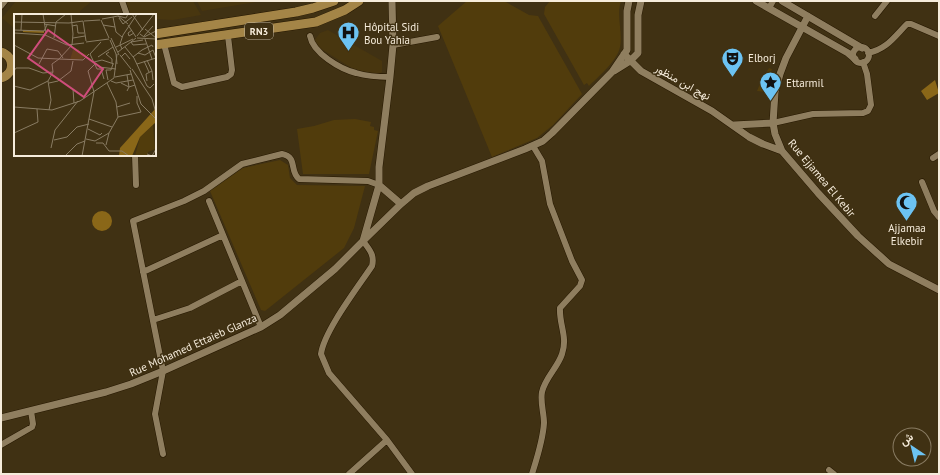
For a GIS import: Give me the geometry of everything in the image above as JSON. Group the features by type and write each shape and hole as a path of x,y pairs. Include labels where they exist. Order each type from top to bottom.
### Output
{"main road":[{"name":"RN3","path":"156,34 296,12 334,1"},
{"name":"RN3","path":"160,45 316,22 345,10 359,1"},
{"path":"3,77 10,71 12,64 7,53"},
{"path":"3,77 14,73"}],"street":[{"path":"1,6 5,1"},
{"path":"122,1 127,14"},
{"name":"Rue Mohamed Ettaieb Glanza","path":"1,418 106,392 131,384 261,327 280,315 330,273 363,241 379,185 379,167 393,45 392,1"},
{"path":"412,474 387,440 329,374 321,354 326,339 338,318 372,266 374,260 373,257 363,241 414,193 428,186 533,146 543,141 561,125 612,72 627,50 627,11 629,1"},
{"path":"612,72 630,61 638,53 638,15 640,1"},
{"path":"756,1 848,53 858,62 867,60 868,54 866,50 782,1"},
{"path":"768,8 773,1"},
{"path":"875,16 887,1"},
{"name":"Rue Ejjamea El Kebir","path":"808,16 780,74 775,92 773,124 775,134 782,151 858,236 889,264 939,290"},
{"path":"868,54 879,51 887,45 907,24 911,24 939,36"},
{"path":"160,45 174,83 182,87 228,77 231,74 232,70 228,36"},
{"path":"310,36 314,47 329,60 342,67 357,74 390,77"},
{"path":"393,45 437,36"},
{"path":"855,59 855,50 862,48"},
{"name":"نهج ابن منظور","path":"624,54 641,71 685,95 734,125 749,137 782,151"},
{"path":"734,125 773,124 813,114 868,112 872,105 867,74 863,62"},
{"path":"532,474 540,448 544,424 542,394 544,387 562,355 564,345 565,339 560,324 560,308 582,282 581,277 572,261 550,204 542,161 533,146"},
{"path":"933,158 939,154"},
{"path":"163,454 155,414 163,371 133,221 184,201 204,191 235,167 278,155 285,155 291,159 295,175 299,179 368,181 379,185 401,204"},
{"path":"135,156 136,185"},
{"path":"922,182 934,211 939,217"},
{"path":"209,201 261,327"},
{"path":"143,272 224,235"},
{"path":"153,320 190,308 242,281"},
{"path":"1,445 32,427 34,424 31,411"},
{"path":"349,474 387,440"}],"shaded area":[{"path":"16,1 92,1 80,11 80,14 14,14 14,28 2,18"},
{"path":"125,1 193,1 201,15 173,20 156,19 156,14 130,14"},
{"path":"197,1 262,1 202,11"},
{"path":"467,1 504,1 529,15 538,16 582,94 553,125 537,138 492,157 438,26"},
{"path":"550,1 621,1 619,12 621,36 620,47 615,58 589,86 587,83 584,85 544,14 545,7"},
{"name":"Hôpital Sidi Bou Yahia","path":"328,30 382,61 382,72 378,75 358,72 315,45 314,41 320,33"},
{"path":"769,68 772,69 769,78 768,92 757,91 762,79"},
{"path":"935,80 939,93 927,100 921,91"},
{"path":"355,119 371,122 370,126 374,127 374,130 378,131 369,174 303,174 297,129 334,120"},
{"path":"280,160 288,165 290,178 297,185 365,186 354,228 344,248 265,311 261,310 210,191 243,168"},
{"path":"98,211 106,211 112,217 112,225 106,231 98,231 92,225 92,217"}],"place":[{"name":"Hôpital Sidi Bou Yahia","path":"348,52"},
{"name":"Elborj","path":"732,78"},
{"name":"Ettarmil","path":"770,102"},
{"name":"Ajjamaa Elkebir","path":"907,222"}]}
